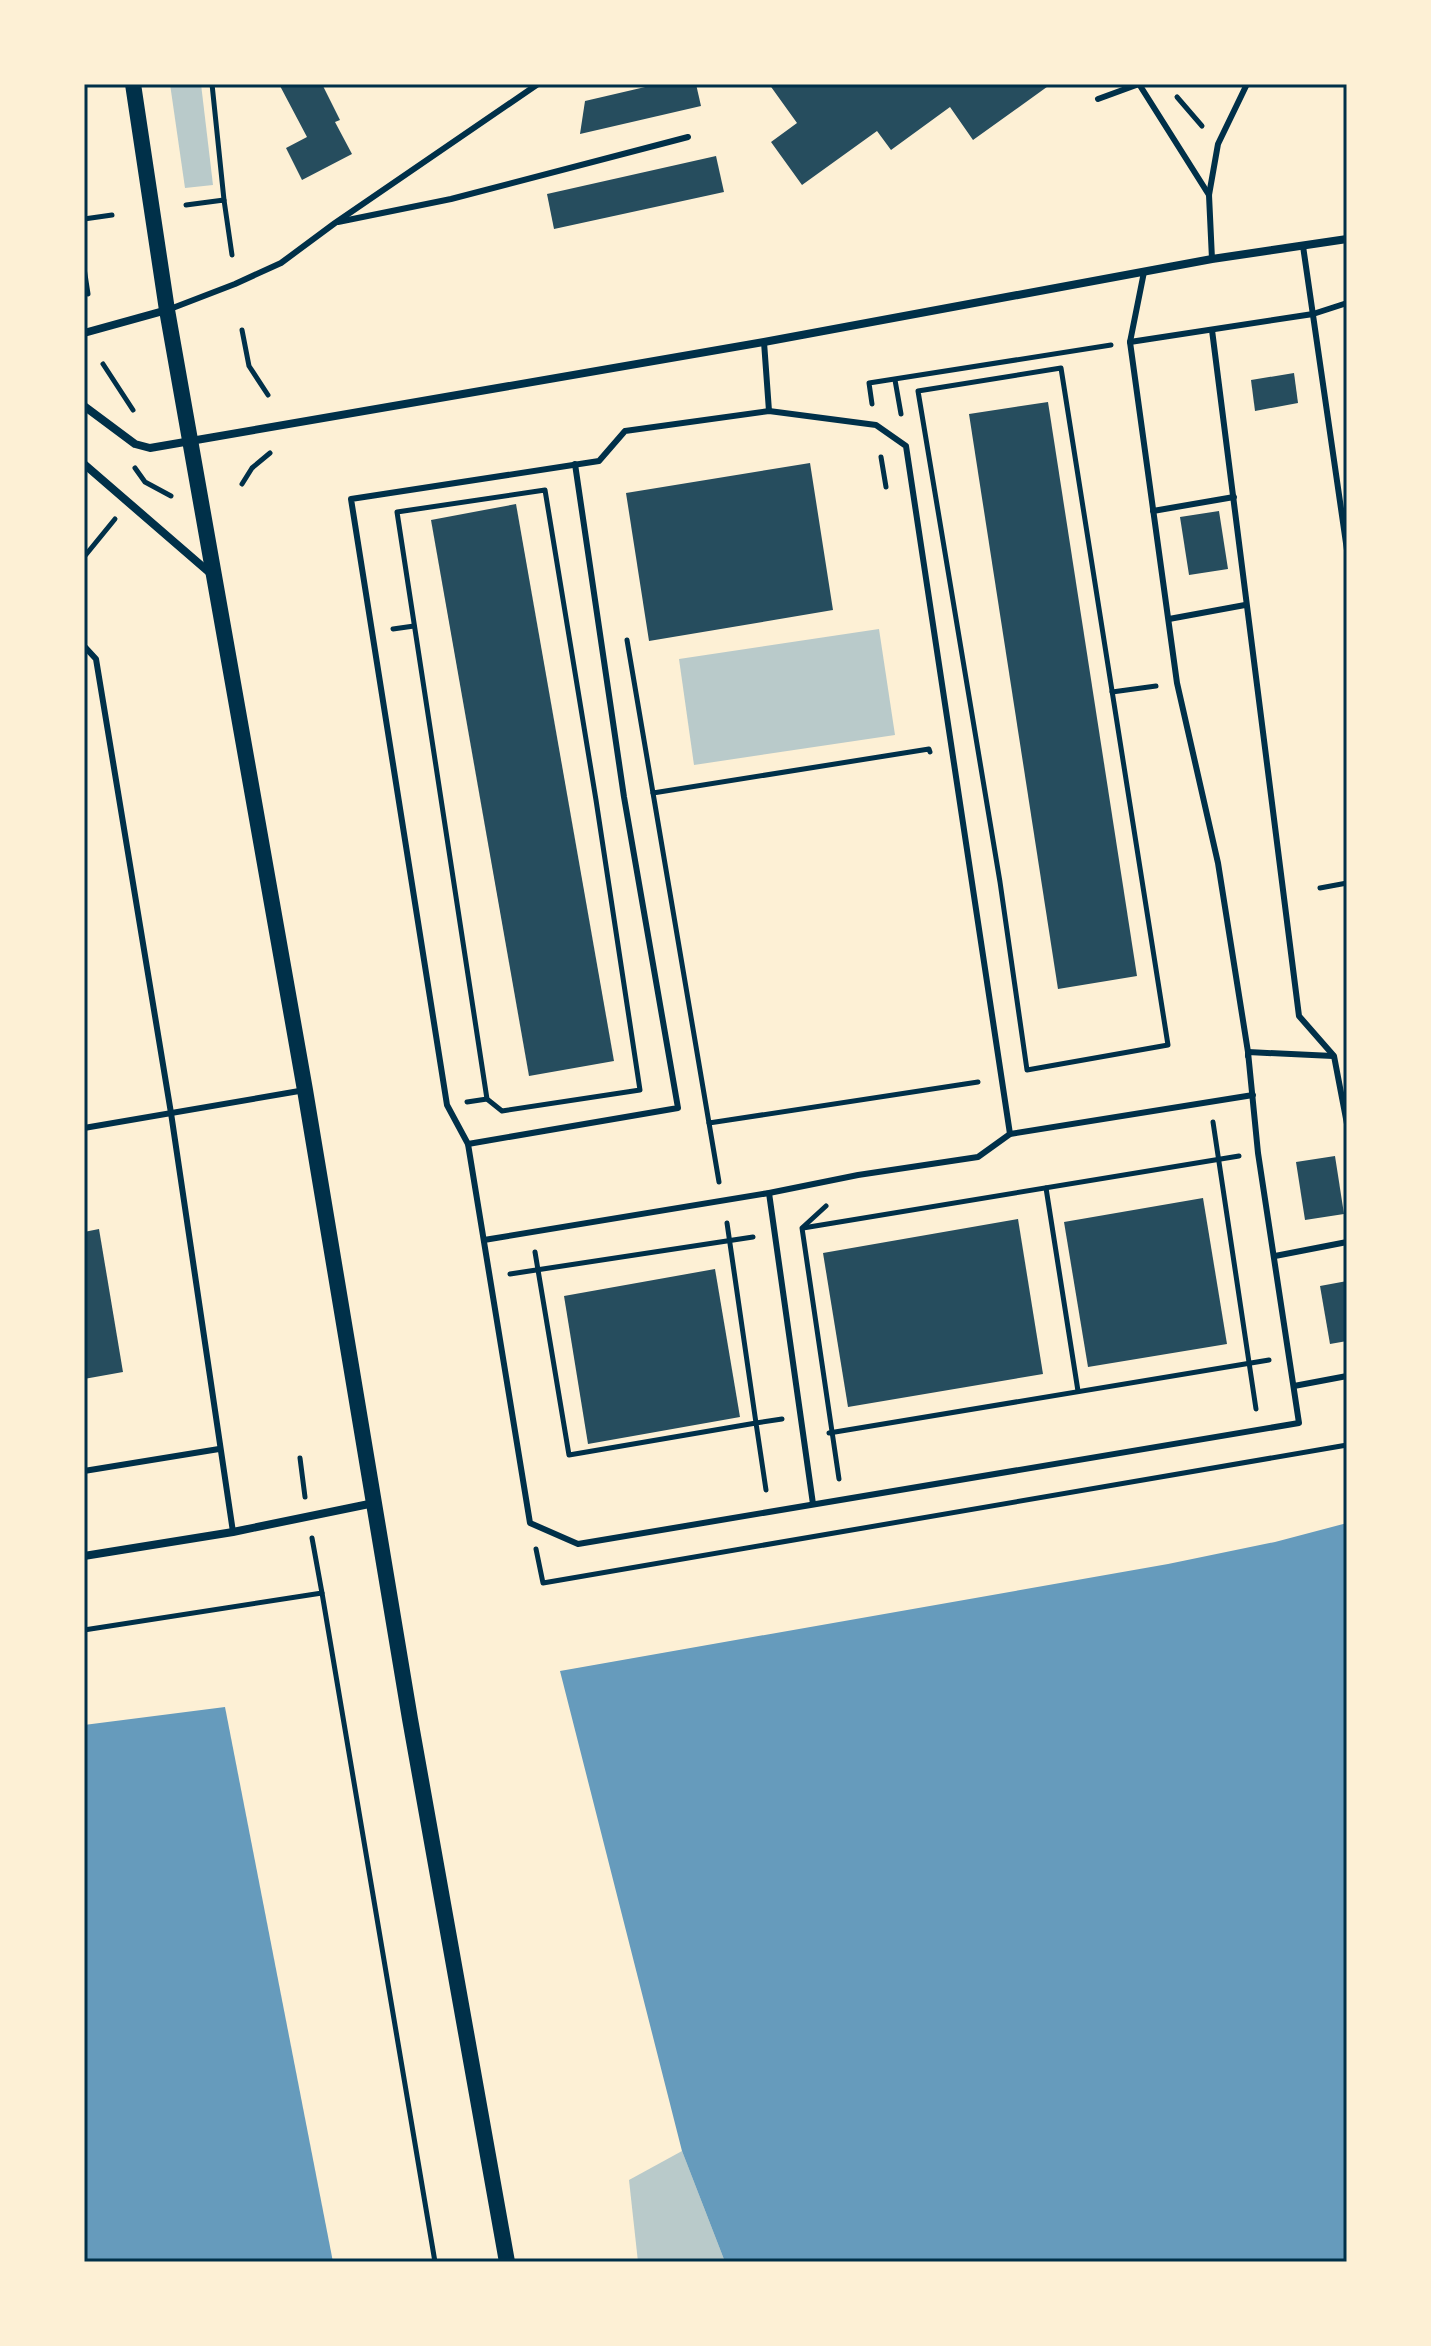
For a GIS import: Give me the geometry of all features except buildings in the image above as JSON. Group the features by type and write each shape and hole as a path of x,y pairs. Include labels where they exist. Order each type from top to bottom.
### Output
{"main road":[{"path":"133,84 167,310 507,2262"}],"street":[{"path":"84,406 135,444 150,448 764,342 1212,259 1347,239"},
{"path":"84,333 167,310"},
{"path":"84,464 216,578"},
{"path":"84,1556 233,1532 375,1503"}],"lane":[{"path":"523,84 528,91"},
{"path":"167,310 281,263 538,84"},
{"path":"1098,99 1139,84 1209,195"},
{"path":"1212,259 1209,195 1218,144 1247,84"},
{"path":"335,223 451,199 688,137"},
{"path":"1303,246 1347,550"},
{"path":"1010,1134 906,446 876,425 769,411 625,431 599,461 351,499 447,1105 468,1144 530,1523 578,1544 1299,1423 1258,1153 1248,1052 1218,863 1177,683 1130,342 1144,272"},
{"path":"1130,342 1313,314 1347,303"},
{"path":"1212,330 1299,1016 1334,1056 1347,1124"},
{"path":"764,342 769,411"},
{"path":"468,1144 678,1108 624,797 575,464"},
{"path":"1153,511 1234,497"},
{"path":"1169,619 1245,605"},
{"path":"84,646 96,659 171,1113 233,1532"},
{"path":"1248,1052 1334,1056"},
{"path":"84,1128 305,1090"},
{"path":"484,1240 978,1157 1010,1134 1253,1095"},
{"path":"769,1193 813,1504"},
{"path":"1275,1256 1347,1242"},
{"path":"1294,1386 1347,1376"},
{"path":"84,1471 219,1449"}],"path":[{"path":"212,84 232,255"},
{"path":"1176,96 1218,144"},
{"path":"186,205 224,200"},
{"path":"84,219 112,215"},
{"path":"84,268 88,294"},
{"path":"242,330 249,366 268,395"},
{"path":"876,425 869,383 1130,342"},
{"path":"103,364 139,420"},
{"path":"1061,368 1112,692 1168,1045 1027,1070 1000,882 918,391 1061,368"},
{"path":"242,484 252,468 275,449"},
{"path":"145,482 171,496"},
{"path":"545,490 599,815 640,1090 502,1111 487,1099 397,512 545,490"},
{"path":"84,557 115,518"},
{"path":"626,636 709,1123 978,1082"},
{"path":"1112,692 1177,683"},
{"path":"653,793 929,749 931,764"},
{"path":"1320,888 1347,883"},
{"path":"976,1067 980,1095"},
{"path":"1210,1101 1259,1429"},
{"path":"490,1277 730,1241 1219,1159"},
{"path":"802,1228 858,1175"},
{"path":"1046,1188 1078,1391"},
{"path":"802,1228 843,1498"},
{"path":"730,1241 769,1512"},
{"path":"537,1270 569,1455 799,1417"},
{"path":"803,1439 1289,1357"},
{"path":"543,1583 1347,1445"},
{"path":"300,1458 435,2262"},
{"path":"84,1630 322,1593"}],"shaded area":[{"path":"170,84 201,84 213,185 185,188"},
{"path":"879,629 895,735 694,765 679,659"},
{"path":"682,2151 725,2262 638,2262 629,2180"}],"water":[{"path":"1347,1523 1347,2262 725,2262 682,2151 560,1671 1168,1564 1275,1542"},
{"path":"225,1707 333,2262 84,2262 84,1725"}]}
